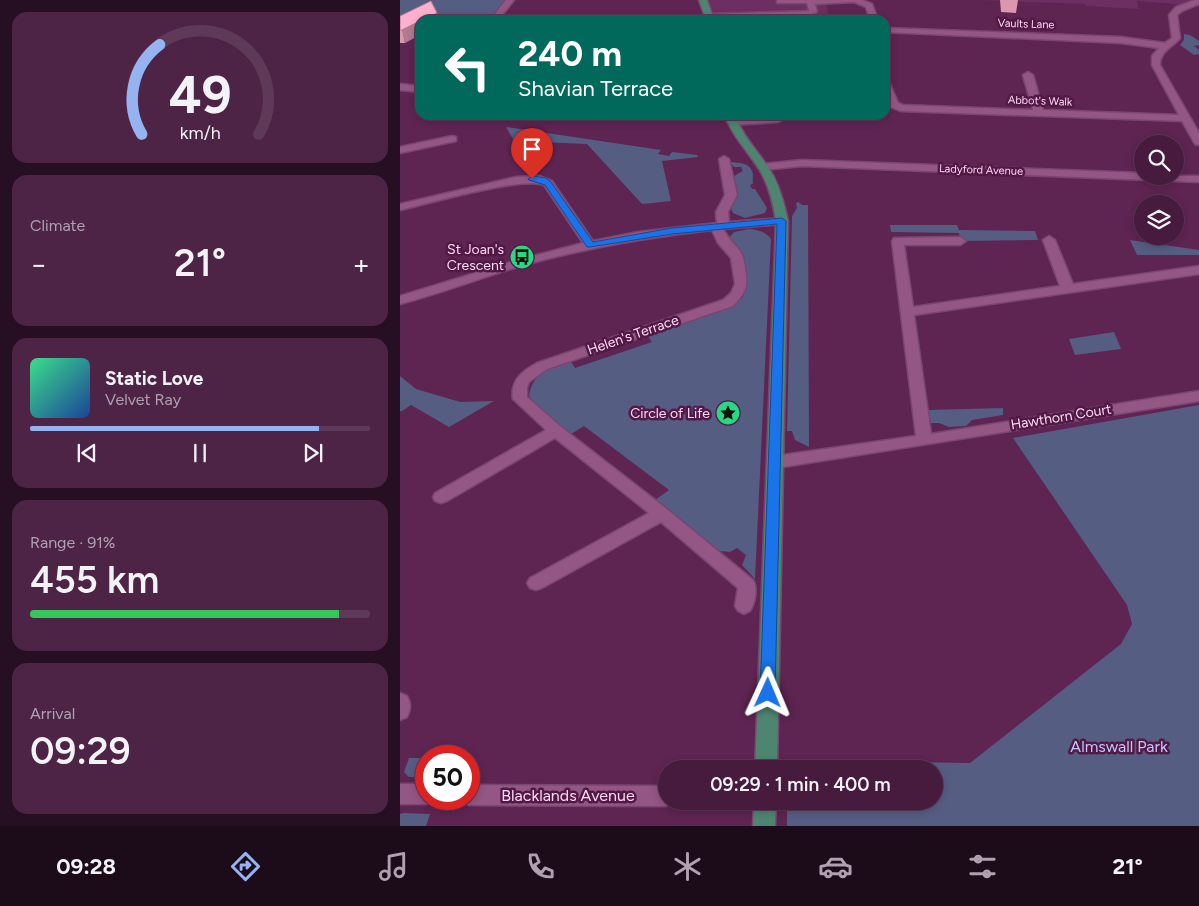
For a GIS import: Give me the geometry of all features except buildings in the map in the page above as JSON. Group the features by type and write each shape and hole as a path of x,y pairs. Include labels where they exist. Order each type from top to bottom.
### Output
{"main road":[{"path":"703,0 709,15"},
{"path":"732,120 736,133 763,167 780,203 782,221 766,760"},
{"path":"764,826 765,810"}],"street":[{"path":"498,15 510,0"},
{"path":"780,1 855,0 869,6 872,15"},
{"path":"1199,1 1179,9 1173,15 1176,38 1157,55 1155,62 1199,142"},
{"path":"784,15 813,12 810,2"},
{"path":"1189,4 1199,7"},
{"name":"Vaults Lane","path":"890,30 1121,40 1166,46"},
{"path":"1028,76 1039,113"},
{"path":"400,87 415,88"},
{"name":"Abbot's Walk","path":"890,96 894,105 905,109 1186,118"},
{"path":"400,150 452,139"},
{"path":"720,226 722,212 731,195 724,159"},
{"name":"Ladyford Avenue","path":"763,167 802,163 1199,179"},
{"path":"400,207 516,180 538,179 548,183 590,245"},
{"path":"400,300 534,259 590,245 672,231 782,221"},
{"name":"Helen's Terrace","path":"720,226 724,243 735,253 737,258 740,284 738,294 728,302 542,366 528,374 519,388 520,399 556,431 662,514 746,585 744,606"},
{"path":"1049,240 1068,289"},
{"path":"924,440 898,241 960,241"},
{"path":"907,312 1199,270"},
{"name":"Hawthorn Court","path":"776,462 1199,396"},
{"path":"441,497 556,431"},
{"path":"536,583 662,514"},
{"path":"400,702 400,710"},
{"path":"400,794 415,794"},
{"name":"Blacklands Avenue","path":"480,795 658,796"}],"shaded area":[{"path":"703,0 854,0 826,3 829,15 708,15"},
{"path":"979,0 1199,1 1187,5 1137,1 1139,9 1086,6 1085,4"}],"green space":[{"path":"400,0 506,0 495,15 415,15 415,22 400,27"},
{"path":"1184,34 1190,35 1199,41 1199,45 1194,46 1199,50 1199,54 1194,55 1180,45 1184,40"},
{"path":"506,127 661,150 658,154 669,156 672,152 697,155 698,157 662,161 671,201 642,204 587,144 514,141"},
{"path":"730,162 743,164 751,168 753,184 750,185 752,189 755,189 767,208 765,213 745,218 733,213 730,206 738,197 734,176 743,171 741,167 734,167"},
{"path":"798,202 802,205 808,205 809,447 795,440 792,431 787,431 792,216"},
{"path":"890,225 957,225 959,230 1035,231 1038,240 960,241 959,233 891,232"},
{"path":"749,229 761,231 771,239 755,579 742,565 746,555 737,548 730,552 720,551 655,500 669,490 584,426 571,434 536,406 529,396 531,388 538,377 543,372 556,366 570,360 575,368 652,342 647,335 729,308 743,297 746,278 743,254 728,239 734,232"},
{"path":"1130,240 1134,241 1134,245 1164,245 1199,250 1199,255 1137,255"},
{"path":"1114,332 1121,349 1075,355 1069,339"},
{"path":"400,376 416,389 460,402 494,401 449,427 411,405 400,411"},
{"name":"Almswall Park","path":"1199,405 1199,826 787,826 787,810 943,810 943,763 970,763 1121,644 1132,624 1127,605 1013,438"},
{"path":"1003,408 1003,415 972,420 966,426 949,427 939,423 931,423 928,410"},
{"path":"409,758 415,758 415,777 409,777 404,772"},
{"path":"400,814 430,814 426,826 400,826"}],"place":[{"name":"St Joan's Crescent","path":"522,257"},
{"name":"Circle of Life","path":"728,413"}],"route":[{"path":"532,179 543,180 548,183 590,245 672,231 782,221 783,240 768,693"}]}
